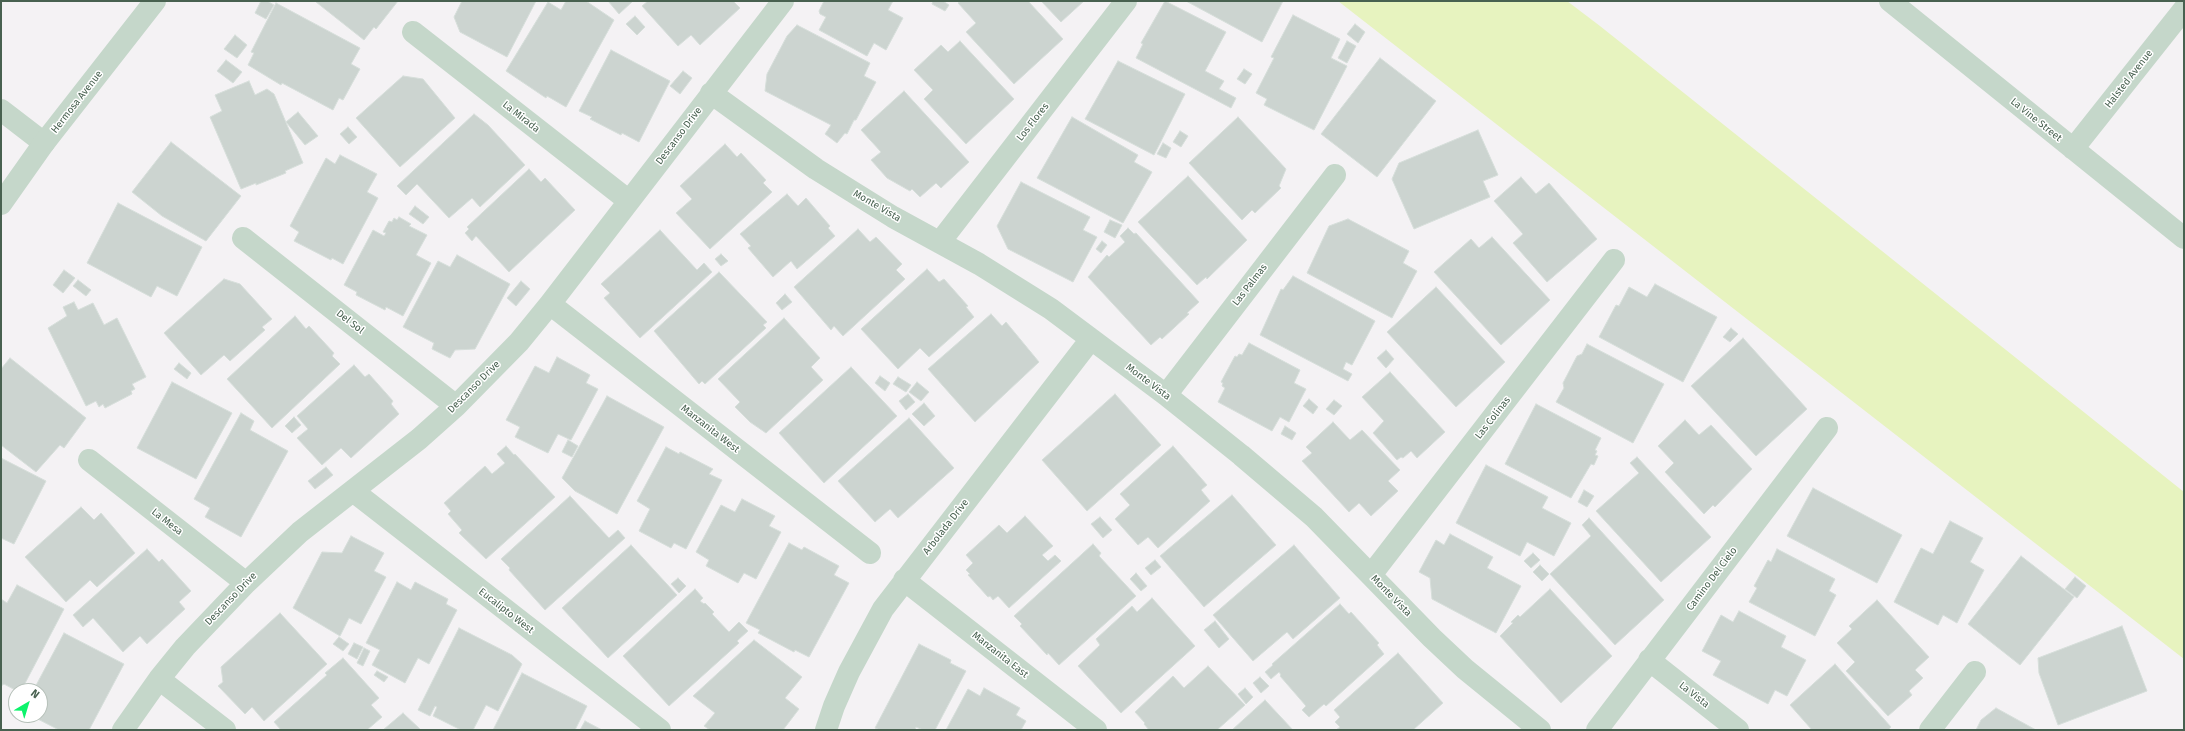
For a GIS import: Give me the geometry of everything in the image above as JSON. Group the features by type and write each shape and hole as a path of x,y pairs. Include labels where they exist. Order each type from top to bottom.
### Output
{"street":[{"name":"Hermosa Avenue","path":"1,204 44,143 155,1"},
{"name":"Descanso Drive","path":"123,730 159,679 214,615 246,583 300,532 419,439 456,406 519,342 550,304 783,1"},
{"name":"Los Flores","path":"940,242 1126,1"},
{"name":"La Vine Street","path":"1890,1 2184,238"},
{"name":"Halsted Avenue","path":"2073,149 2184,8"},
{"name":"La Mirada","path":"413,32 629,201"},
{"name":"Monte Vista","path":"711,93 816,170 1014,285 1092,339 1166,395 1282,489 1346,548 1459,664 1540,730"},
{"path":"1,110 44,143"},
{"name":"Las Palmas","path":"1166,395 1334,176"},
{"name":"Del Sol","path":"243,238 456,406"},
{"name":"Las Colinas","path":"1371,575 1614,260"},
{"name":"Manzanita West","path":"550,304 870,554"},
{"name":"Arbolada Drive","path":"826,730 834,706 865,639 904,580 1092,339"},
{"name":"Camino Del Cielo","path":"1596,730 1827,428"},
{"name":"La Mesa","path":"89,460 246,583"},
{"name":"Eucalipto West","path":"353,491 660,730"},
{"name":"Manzanita East","path":"904,580 1096,730"},
{"name":"La Vista","path":"1650,660 1738,730"},
{"path":"1930,730 1975,672"},
{"path":"159,679 225,730"}],"green space":[{"path":"1338,1 1567,1 1600,26 2184,492 2184,659"}],"building":[{"path":"261,1 267,1 274,5 266,19 255,13"},
{"path":"398,1 376,29 374,27 364,40 316,2"},
{"path":"462,1 536,1 507,57 460,32 454,17"},
{"path":"566,1 586,1 614,20 566,107 547,96 546,98 506,71 548,2 561,10"},
{"path":"608,1 633,1 619,14"},
{"path":"648,1 733,1 740,8 700,45 691,35 678,46 642,6"},
{"path":"824,1 893,1 888,10 903,18 886,50 874,43 867,56 819,30 826,17 820,14 819,11"},
{"path":"933,1 943,1 949,5 945,11 932,4"},
{"path":"961,1 1028,1 1063,39 1014,84 966,32 976,23 958,3"},
{"path":"1041,1 1084,1 1061,22"},
{"path":"1165,1 1226,32 1205,71 1224,81 1219,89 1236,98 1231,108 1136,58 1143,44 1141,43"},
{"path":"1186,1 1283,1 1262,42"},
{"path":"276,3 360,48 351,64 360,69 343,100 339,98 333,110 282,83 281,85 248,65 254,53 251,52"},
{"path":"1293,15 1340,39 1331,58 1347,66 1314,130 1264,105 1267,99 1256,93 1274,58 1271,57"},
{"path":"635,16 645,27 637,35 626,24"},
{"path":"1355,24 1365,32 1358,43 1347,34"},
{"path":"797,25 870,63 864,76 876,82 856,120 854,120 847,134 845,133 837,143 825,134 831,125 765,91 767,74 787,36"},
{"path":"235,35 247,45 237,58 224,49"},
{"path":"960,41 1014,99 966,144 924,99 933,90 914,70 941,45 948,52"},
{"path":"1347,41 1356,46 1347,63 1338,58"},
{"path":"611,50 670,81 639,142 622,133 621,135 590,119 592,117 579,111"},
{"path":"1380,58 1436,101 1377,177 1321,134"},
{"path":"226,60 242,72 233,83 217,71"},
{"path":"1118,61 1185,94 1154,155 1085,119"},
{"path":"1244,69 1252,74 1245,84 1237,79"},
{"path":"683,71 692,78 680,94 670,86"},
{"path":"403,76 423,79 455,118 400,167 356,118"},
{"path":"249,81 255,95 267,89 274,94 303,163 285,171 286,173 256,185 256,183 241,189 210,117 222,111 215,95"},
{"path":"904,91 969,162 941,188 936,183 920,197 912,189 910,191 887,178 871,160 881,152 861,130"},
{"path":"298,112 318,136 305,145 286,122"},
{"path":"474,114 488,125 525,165 480,207 472,198 449,218 417,184 406,195 397,186"},
{"path":"1072,117 1138,155 1134,162 1152,172 1123,223 1037,178"},
{"path":"1238,117 1286,169 1279,186 1281,188 1255,213 1252,210 1242,220 1189,163"},
{"path":"348,127 357,137 349,144 340,134"},
{"path":"1478,130 1498,175 1483,181 1490,197 1414,229 1392,179 1399,163"},
{"path":"1180,131 1188,136 1181,147 1173,142"},
{"path":"171,142 241,196 206,241 162,216 132,192"},
{"path":"1163,143 1171,148 1166,158 1157,154"},
{"path":"725,144 737,157 741,153 766,180 763,183 772,192 710,249 676,213 692,199 680,186"},
{"path":"340,155 377,174 367,192 378,198 343,264 332,258 331,260 294,241 299,232 290,226 326,158 335,164"},
{"path":"529,169 541,182 545,178 575,210 509,272 476,236 472,241 465,233 469,229 467,227"},
{"path":"1188,176 1247,240 1207,279 1206,277 1197,285 1138,222"},
{"path":"1521,177 1536,194 1549,183 1597,239 1547,282 1513,243 1523,234 1494,201"},
{"path":"1021,182 1090,217 1083,230 1097,237 1073,282 1008,249 997,226"},
{"path":"787,194 798,206 806,198 830,226 828,228 835,236 797,269 791,261 773,277 748,248 751,246 740,234"},
{"path":"118,203 202,247 177,296 157,286 151,297 87,263"},
{"path":"415,206 429,217 423,224 409,214"},
{"path":"399,217 411,224 409,226 427,235 416,255 431,263 403,316 386,307 385,310 356,295 357,292 344,285 373,230 384,236 386,233 383,232 389,221 392,222 394,218 397,220"},
{"path":"1348,219 1409,251 1403,263 1417,271 1392,318 1307,273 1329,226"},
{"path":"1110,220 1122,225 1115,238 1104,232"},
{"path":"1128,228 1134,234 1136,233 1199,302 1187,313 1189,314 1162,339 1160,337 1151,345 1088,277 1107,255 1109,257 1125,242 1120,236"},
{"path":"858,229 870,242 876,237 902,264 896,270 905,279 843,336 834,326 831,330 794,287"},
{"path":"660,230 697,270 704,263 712,272 640,338 604,298 610,293 601,284"},
{"path":"1492,237 1550,300 1501,345 1434,272 1471,239 1479,248"},
{"path":"1102,241 1107,245 1101,253 1096,249"},
{"path":"721,254 728,261 721,266 715,259"},
{"path":"457,255 510,284 475,349 455,350 450,358 432,349 434,343 403,327 438,261 450,267"},
{"path":"927,269 939,282 944,279 968,306 966,307 974,317 929,357 920,348 898,369 861,329"},
{"path":"64,270 75,278 63,293 53,285"},
{"path":"719,272 767,322 763,325 766,328 705,384 702,381 699,384 654,331"},
{"path":"1293,276 1375,321 1352,365 1346,362 1343,369 1352,374 1348,381 1260,335 1281,289 1283,290"},
{"path":"224,279 240,284 272,319 262,327 265,330 230,361 224,355 201,375 164,333"},
{"path":"78,280 91,290 86,296 73,286"},
{"path":"521,281 530,289 516,306 507,298"},
{"path":"1655,284 1717,317 1683,382 1599,337 1616,305 1619,306 1629,287 1647,297"},
{"path":"1436,287 1505,362 1456,407 1387,332"},
{"path":"785,294 792,302 782,310 776,303"},
{"path":"74,302 78,310 93,303 104,325 117,318 146,377 132,384 135,389 131,391 132,394 105,408 103,404 99,407 96,401 86,406 48,328 67,316 63,307"},
{"path":"991,314 1002,326 1006,322 1039,362 975,422 928,369"},
{"path":"295,316 306,329 309,326 334,353 332,356 340,364 272,428 227,379"},
{"path":"784,318 820,358 811,367 823,380 766,433 750,422 735,407 740,402 718,379"},
{"path":"1731,328 1738,334 1730,342 1723,337"},
{"path":"1743,338 1807,409 1756,456 1691,386"},
{"path":"1249,343 1300,370 1294,383 1306,389 1289,422 1280,417 1272,431 1218,402 1225,388 1222,386 1223,383 1221,382 1235,356 1237,357 1239,354 1242,355"},
{"path":"1587,344 1664,384 1633,443 1556,402 1564,388 1563,383 1577,356 1582,354"},
{"path":"1386,350 1394,359 1386,368 1377,358"},
{"path":"557,357 590,375 586,383 598,389 571,440 558,434 548,453 515,437 520,427 506,420 535,366 549,373"},
{"path":"10,358 86,418 64,448 60,445 36,472 1,445 1,369"},
{"path":"179,363 191,373 187,379 174,369"},
{"path":"354,365 365,377 369,374 393,401 391,404 399,414 351,458 341,448 322,465 297,438 308,429 297,416"},
{"path":"851,367 897,416 824,483 779,433"},
{"path":"1390,372 1445,432 1417,458 1411,451 1403,458 1401,457 1397,460 1373,433 1384,421 1362,397"},
{"path":"880,376 890,383 885,391 875,383"},
{"path":"898,377 911,385 906,392 893,384"},
{"path":"172,382 232,413 196,479 137,448"},
{"path":"917,382 929,392 921,401 909,392"},
{"path":"908,394 915,402 906,410 899,401"},
{"path":"1115,394 1161,445 1087,511 1042,460"},
{"path":"607,396 664,427 617,514 575,491 562,478"},
{"path":"1309,399 1318,407 1313,414 1303,406"},
{"path":"1334,400 1342,406 1334,415 1326,409"},
{"path":"924,403 935,416 924,426 912,414"},
{"path":"1536,404 1601,438 1595,450 1597,451 1595,455 1598,456 1594,465 1591,464 1571,498 1505,464"},
{"path":"241,413 254,421 250,430 288,451 241,537 205,517 210,508 194,499"},
{"path":"294,417 301,425 292,433 285,426"},
{"path":"909,418 954,468 898,518 890,509 875,522 838,481"},
{"path":"1685,420 1699,435 1711,425 1752,469 1715,507 1713,505 1704,514 1665,472 1674,463 1658,446"},
{"path":"1333,422 1350,440 1362,430 1400,470 1388,481 1398,491 1371,516 1359,503 1349,512 1302,461 1312,453 1306,447"},
{"path":"1285,426 1296,433 1292,440 1281,434"},
{"path":"568,440 578,446 572,457 562,452"},
{"path":"506,446 555,497 486,559 459,533 462,530 448,514 451,511 444,503 485,466 492,474 505,463 497,454"},
{"path":"1173,446 1207,485 1201,490 1210,501 1158,548 1148,537 1138,545 1115,519 1130,505 1120,494"},
{"path":"666,447 679,454 680,452 713,469 709,474 722,480 686,549 674,543 671,548 639,531 650,509 637,501"},
{"path":"1637,457 1711,537 1661,582 1596,511 1639,473 1630,463"},
{"path":"1,458 46,481 14,544 1,538"},
{"path":"1486,465 1548,497 1542,508 1571,523 1554,556 1527,542 1520,556 1456,523"},
{"path":"326,467 333,475 315,489 308,481"},
{"path":"1813,488 1902,535 1877,583 1787,536"},
{"path":"1584,490 1594,496 1587,507 1578,502"},
{"path":"1232,495 1276,545 1204,607 1160,556"},
{"path":"570,496 609,538 618,530 625,538 545,610 501,559"},
{"path":"742,499 775,516 769,526 781,532 756,579 744,573 738,583 706,566 709,560 696,552 721,505 735,512"},
{"path":"81,507 94,520 101,513 135,553 97,587 90,580 66,602 25,557"},
{"path":"1025,516 1053,546 1042,555 1048,561 1055,555 1061,561 1009,608 998,596 993,600 990,596 988,597 968,575 970,574 966,570 973,563 966,555 999,525 1007,533"},
{"path":"1100,517 1112,530 1103,538 1091,524"},
{"path":"1589,518 1664,600 1615,645 1550,574 1591,536 1582,525"},
{"path":"1950,521 1983,538 1970,562 1984,570 1957,623 1943,615 1938,625 1894,602 1921,548 1933,554"},
{"path":"1450,534 1493,557 1487,568 1521,586 1496,633 1432,599 1430,578 1419,572 1436,540 1444,545"},
{"path":"351,536 384,553 374,571 386,577 361,624 349,618 340,636 293,608 322,552 342,553"},
{"path":"789,543 802,550 804,547 839,566 834,575 849,583 809,657 795,650 794,652 758,633 760,630 746,623"},
{"path":"1093,544 1101,553 1099,556 1136,596 1059,665 1048,653 1047,655 1020,626 1022,624 1014,616"},
{"path":"631,545 677,595 608,658 562,608"},
{"path":"1294,545 1340,598 1293,639 1287,632 1253,661 1213,615"},
{"path":"147,549 159,562 162,559 191,591 179,602 185,609 147,644 140,636 123,652 93,618 83,627 73,615"},
{"path":"1777,549 1835,579 1829,591 1836,595 1815,636 1749,602 1757,588 1754,586 1768,560 1771,562"},
{"path":"1533,553 1540,560 1531,568 1524,561"},
{"path":"2021,556 2074,597 2020,665 1968,624"},
{"path":"1155,560 1161,567 1151,575 1145,568"},
{"path":"1540,565 1549,574 1542,581 1533,572"},
{"path":"1136,573 1147,586 1141,591 1130,579"},
{"path":"2075,577 2086,586 2077,598 2065,589"},
{"path":"678,578 686,586 679,593 671,584"},
{"path":"397,582 411,590 415,582 448,599 446,604 457,610 429,664 418,658 405,683 372,665 380,650 366,643"},
{"path":"17,585 64,609 25,683 8,683 8,686 4,684 1,686 1,599 7,603"},
{"path":"695,589 703,598 700,601 704,604 705,603 714,612 712,614 729,632 739,622 748,631 737,641 739,643 669,706 623,656"},
{"path":"1550,589 1612,656 1561,703 1500,636 1513,623 1511,622 1518,615 1520,617"},
{"path":"1152,598 1195,646 1121,713 1078,666 1100,645 1096,639 1132,606 1137,612"},
{"path":"1877,600 1929,657 1915,670 1923,678 1909,691 1912,695 1888,716 1846,671 1855,662 1837,643 1852,629 1849,626"},
{"path":"1340,604 1349,614 1351,612 1379,643 1377,645 1384,654 1326,706 1324,704 1309,717 1302,710 1306,706 1280,676 1281,675 1279,672 1271,679 1265,672 1273,665 1272,664"},
{"path":"1739,611 1786,636 1781,647 1806,660 1787,696 1775,690 1768,704 1713,675 1721,661 1702,651 1721,615 1733,622"},
{"path":"280,613 327,664 264,721 252,707 245,714 218,686 223,682 221,667"},
{"path":"1215,621 1229,639 1219,648 1204,630"},
{"path":"2122,626 2147,691 2058,725 2039,673 2038,658"},
{"path":"459,628 512,655 522,664 498,711 486,705 473,730 461,730 433,716 437,707 435,706 430,716 418,710"},
{"path":"64,633 124,664 89,730 59,730 45,723 48,723 48,683 37,683"},
{"path":"339,637 349,644 343,651 333,644"},
{"path":"754,640 802,677 785,698 799,709 783,730 710,730 704,726 715,713 693,696"},
{"path":"354,643 363,647 357,659 348,654"},
{"path":"919,644 951,660 950,663 966,671 935,730 923,730 916,727 915,730 880,730 875,728"},
{"path":"364,648 370,651 363,666 357,663"},
{"path":"1398,653 1443,703 1413,730 1336,730 1340,727 1335,722 1340,717 1334,710"},
{"path":"343,658 379,698 371,705 382,717 367,730 281,730 274,722 327,675 325,673"},
{"path":"1835,664 1891,727 1888,730 1812,730 1790,705"},
{"path":"1208,666 1245,705 1217,730 1149,730 1135,712 1173,676 1184,688"},
{"path":"377,671 388,677 384,682 374,675"},
{"path":"522,673 587,706 575,730 493,730"},
{"path":"1260,677 1269,686 1261,693 1253,683"},
{"path":"984,688 1020,708 1016,715 1026,721 1021,730 946,730 968,689 980,696"},
{"path":"1245,688 1253,697 1246,704 1238,694"},
{"path":"1265,700 1293,730 1232,730"},
{"path":"1996,708 2036,730 1976,730 1981,720"},
{"path":"403,713 421,730 383,730"},
{"path":"585,721 602,730 580,730"}]}
